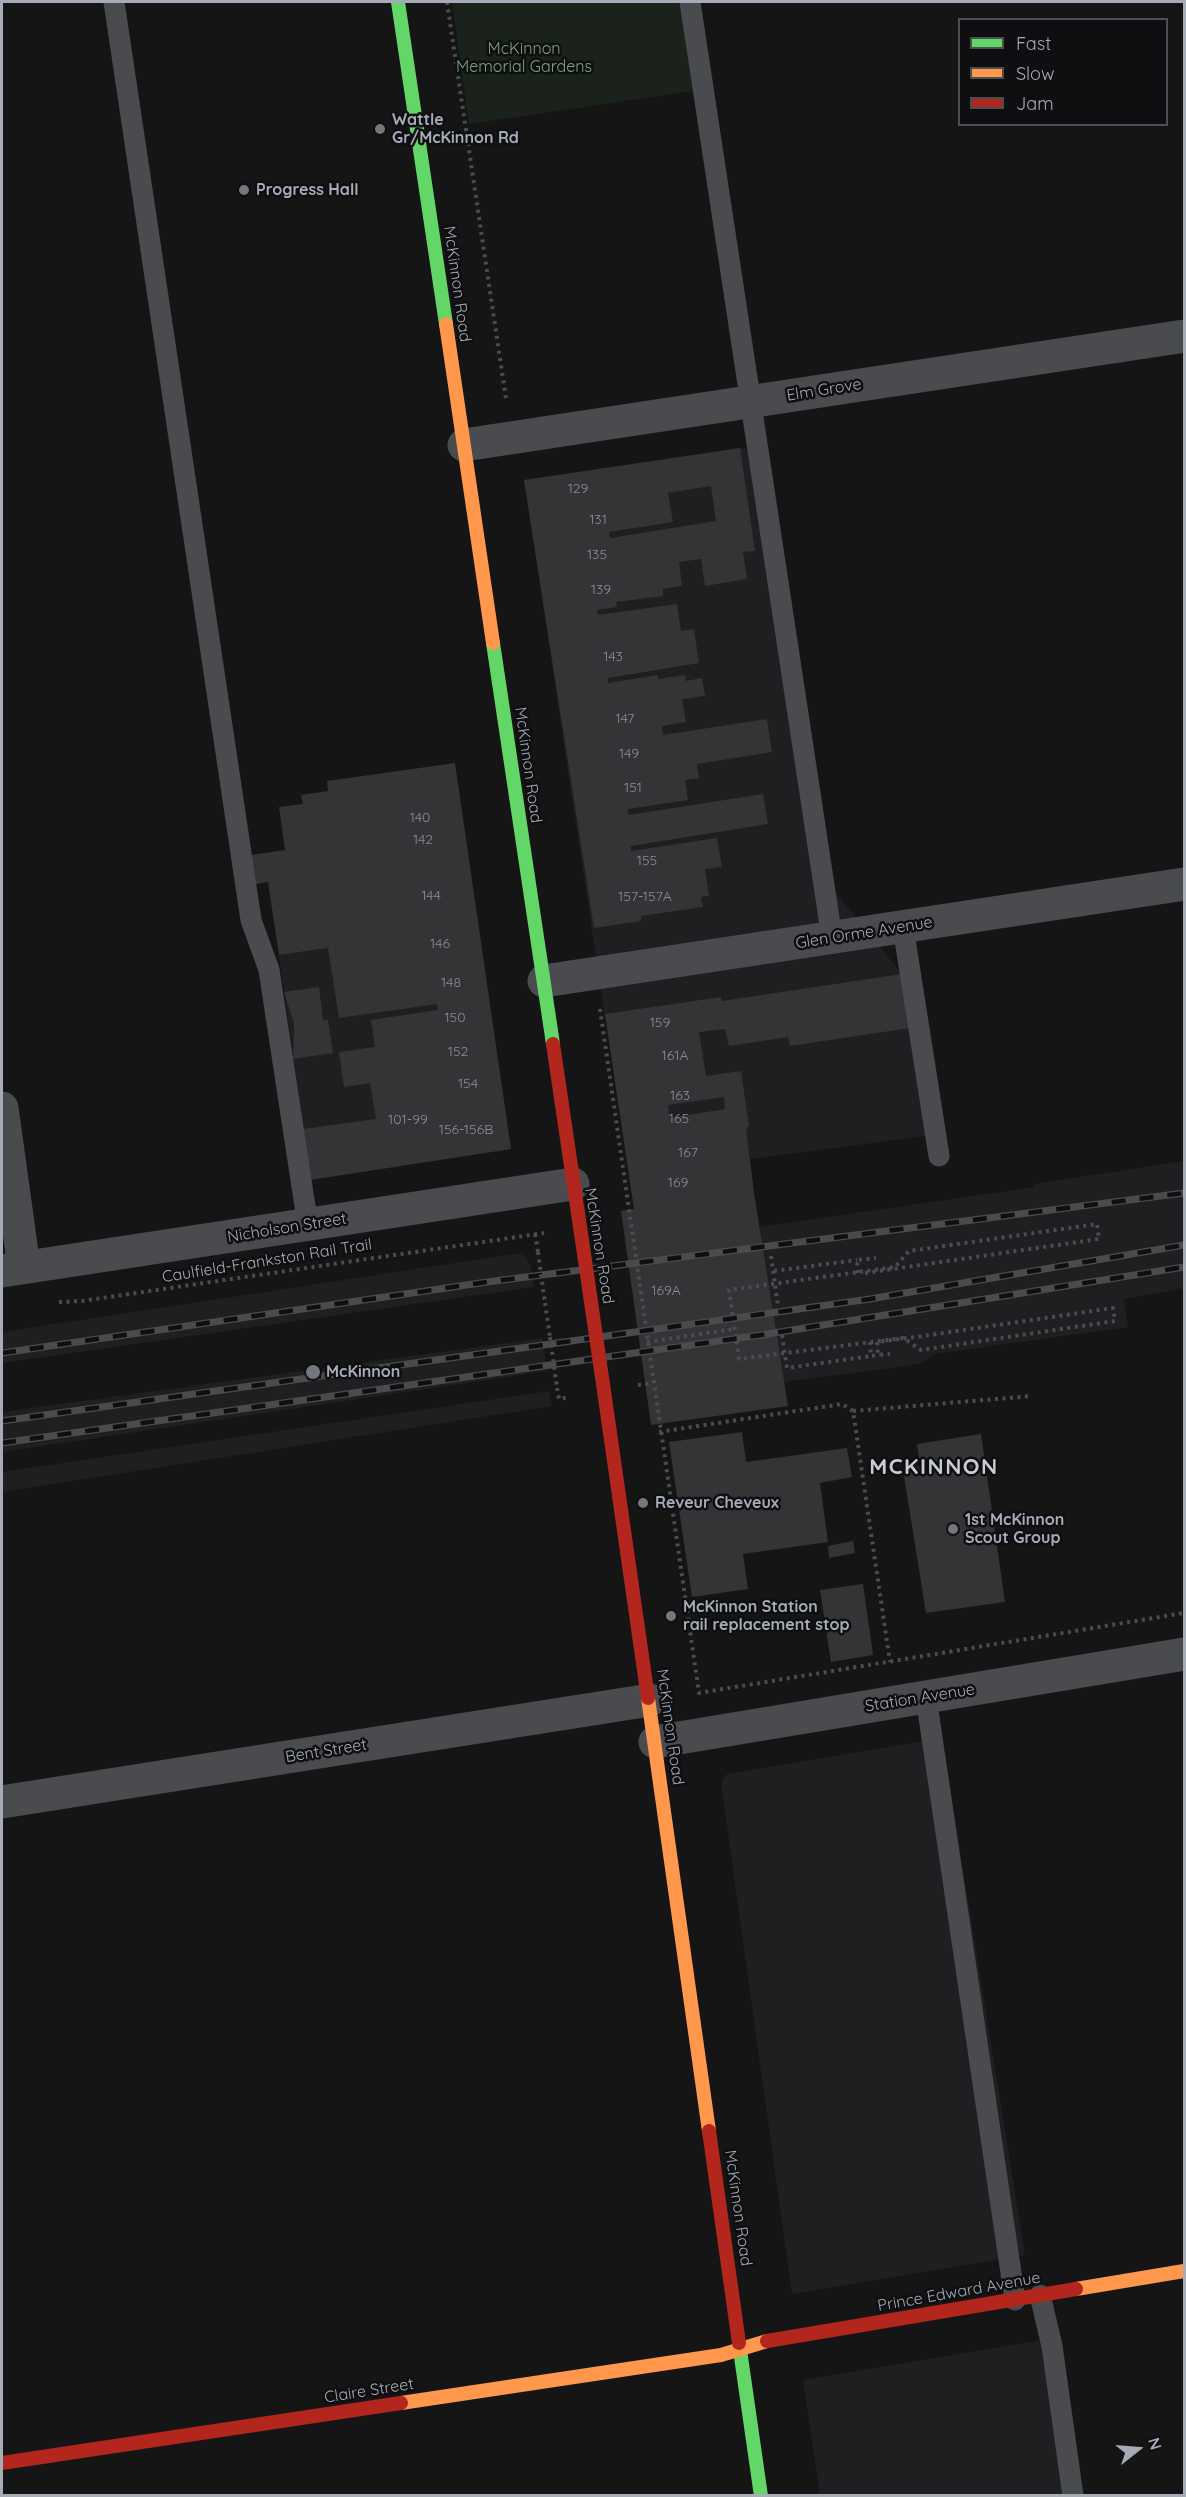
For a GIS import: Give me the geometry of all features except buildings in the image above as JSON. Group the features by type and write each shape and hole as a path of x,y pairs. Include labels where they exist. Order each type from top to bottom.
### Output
{"street":[{"name":"McKinnon Road","path":"398,2 650,1700 761,2496"},
{"name":"Elm Grove","path":"464,446 1185,336"},
{"name":"Glen Orme Avenue","path":"544,981 1185,884"},
{"path":"2,1108 13,1269"},
{"name":"Nicholson Street","path":"13,1269 573,1184"},
{"name":"Station Avenue","path":"655,1742 1185,1654"},
{"name":"Bent Street","path":"2,1802 650,1700"},
{"name":"Prince Edward Avenue","path":"741,2349 761,2342 1185,2271"},
{"name":"Claire Street","path":"2,2463 721,2355 741,2349"}],"lane":[{"path":"114,2 251,920 269,970 308,1226"},
{"path":"690,2 832,938"},
{"path":"903,927 939,1156"},
{"path":"911,1699 1015,2300"},
{"path":"1040,2295 1052,2346 1073,2496"}],"path":[{"path":"609,1008 598,1009 699,1693 1185,1613"},
{"path":"782,1335 787,1368 890,1354 878,1355 877,1342 889,1341 900,1339 912,1337 1113,1308 1115,1321 921,1350 912,1344 903,1338 870,1342 739,1359 729,1290 895,1268 909,1251 1097,1224 1099,1239 865,1273"},
{"name":"Caulfield-Frankston Rail Trail","path":"51,1302 82,1301 535,1234 559,1399"},
{"path":"771,1256 778,1306"},
{"path":"774,1271 876,1258 864,1259"},
{"path":"857,1260 858,1273"},
{"path":"647,1342 735,1329"},
{"path":"870,1342 871,1356"},
{"path":"659,1432 842,1404 853,1411 1032,1396"},
{"path":"853,1411 890,1661 911,1699"}],"shaded area":[{"path":"766,445 835,892 902,974 926,1136 750,1159 754,1193 634,1209 524,480"},
{"path":"328,948 493,1029 511,1149 310,1180 279,955"},
{"path":"1184,1161 1184,1288 1124,1299 1128,1327 934,1354 920,1364 664,1398 642,1244 1035,1187 1034,1184"},
{"path":"521,1254 527,1259 531,1266 534,1287 2,1363 2,1332"},
{"path":"543,1338 547,1371 2,1452 2,1412"},
{"path":"549,1391 552,1406 2,1492 2,1472"},
{"path":"942,1738 1025,2255 792,2294 721,1783 727,1774"},
{"path":"1060,2337 1083,2495 820,2495 803,2380"}],"green space":[{"name":"McKinnon Memorial Gardens","path":"452,2 680,2 693,91 469,124"}],"railway":[{"path":"2,1353 487,1282 1184,1193"},
{"path":"2,1421 870,1299 1184,1245"},
{"path":"2,1443 761,1335 1184,1267"}],"traffic: fast":[{"path":"398,2 446,324"},
{"path":"493,643 553,1044"},
{"path":"739,2343 761,2496"}],"traffic: slow":[{"path":"446,324 493,643"},
{"path":"648,1698 709,2131"},
{"path":"1076,2289 1184,2271"},
{"path":"401,2403 721,2355 767,2341"}],"traffic: jam":[{"path":"553,1044 584,1254"},
{"path":"584,1254 604,1391"},
{"path":"604,1391 648,1698"},
{"path":"709,2131 739,2343"},
{"path":"767,2341 1076,2289"},
{"path":"2,2463 401,2403"}],"place":[{"name":"Wattle Gr/McKinnon Rd","path":"380,129"},
{"name":"Progress Hall","path":"244,190"},
{"name":"McKinnon","path":"313,1372"},
{"name":"Reveur Cheveux","path":"643,1503"},
{"name":"1st McKinnon Scout Group","path":"953,1529"},
{"name":"McKinnon Station rail replacement stop","path":"671,1616"}],"district":[{"name":"MCKINNON","path":"934,1467"}]}
